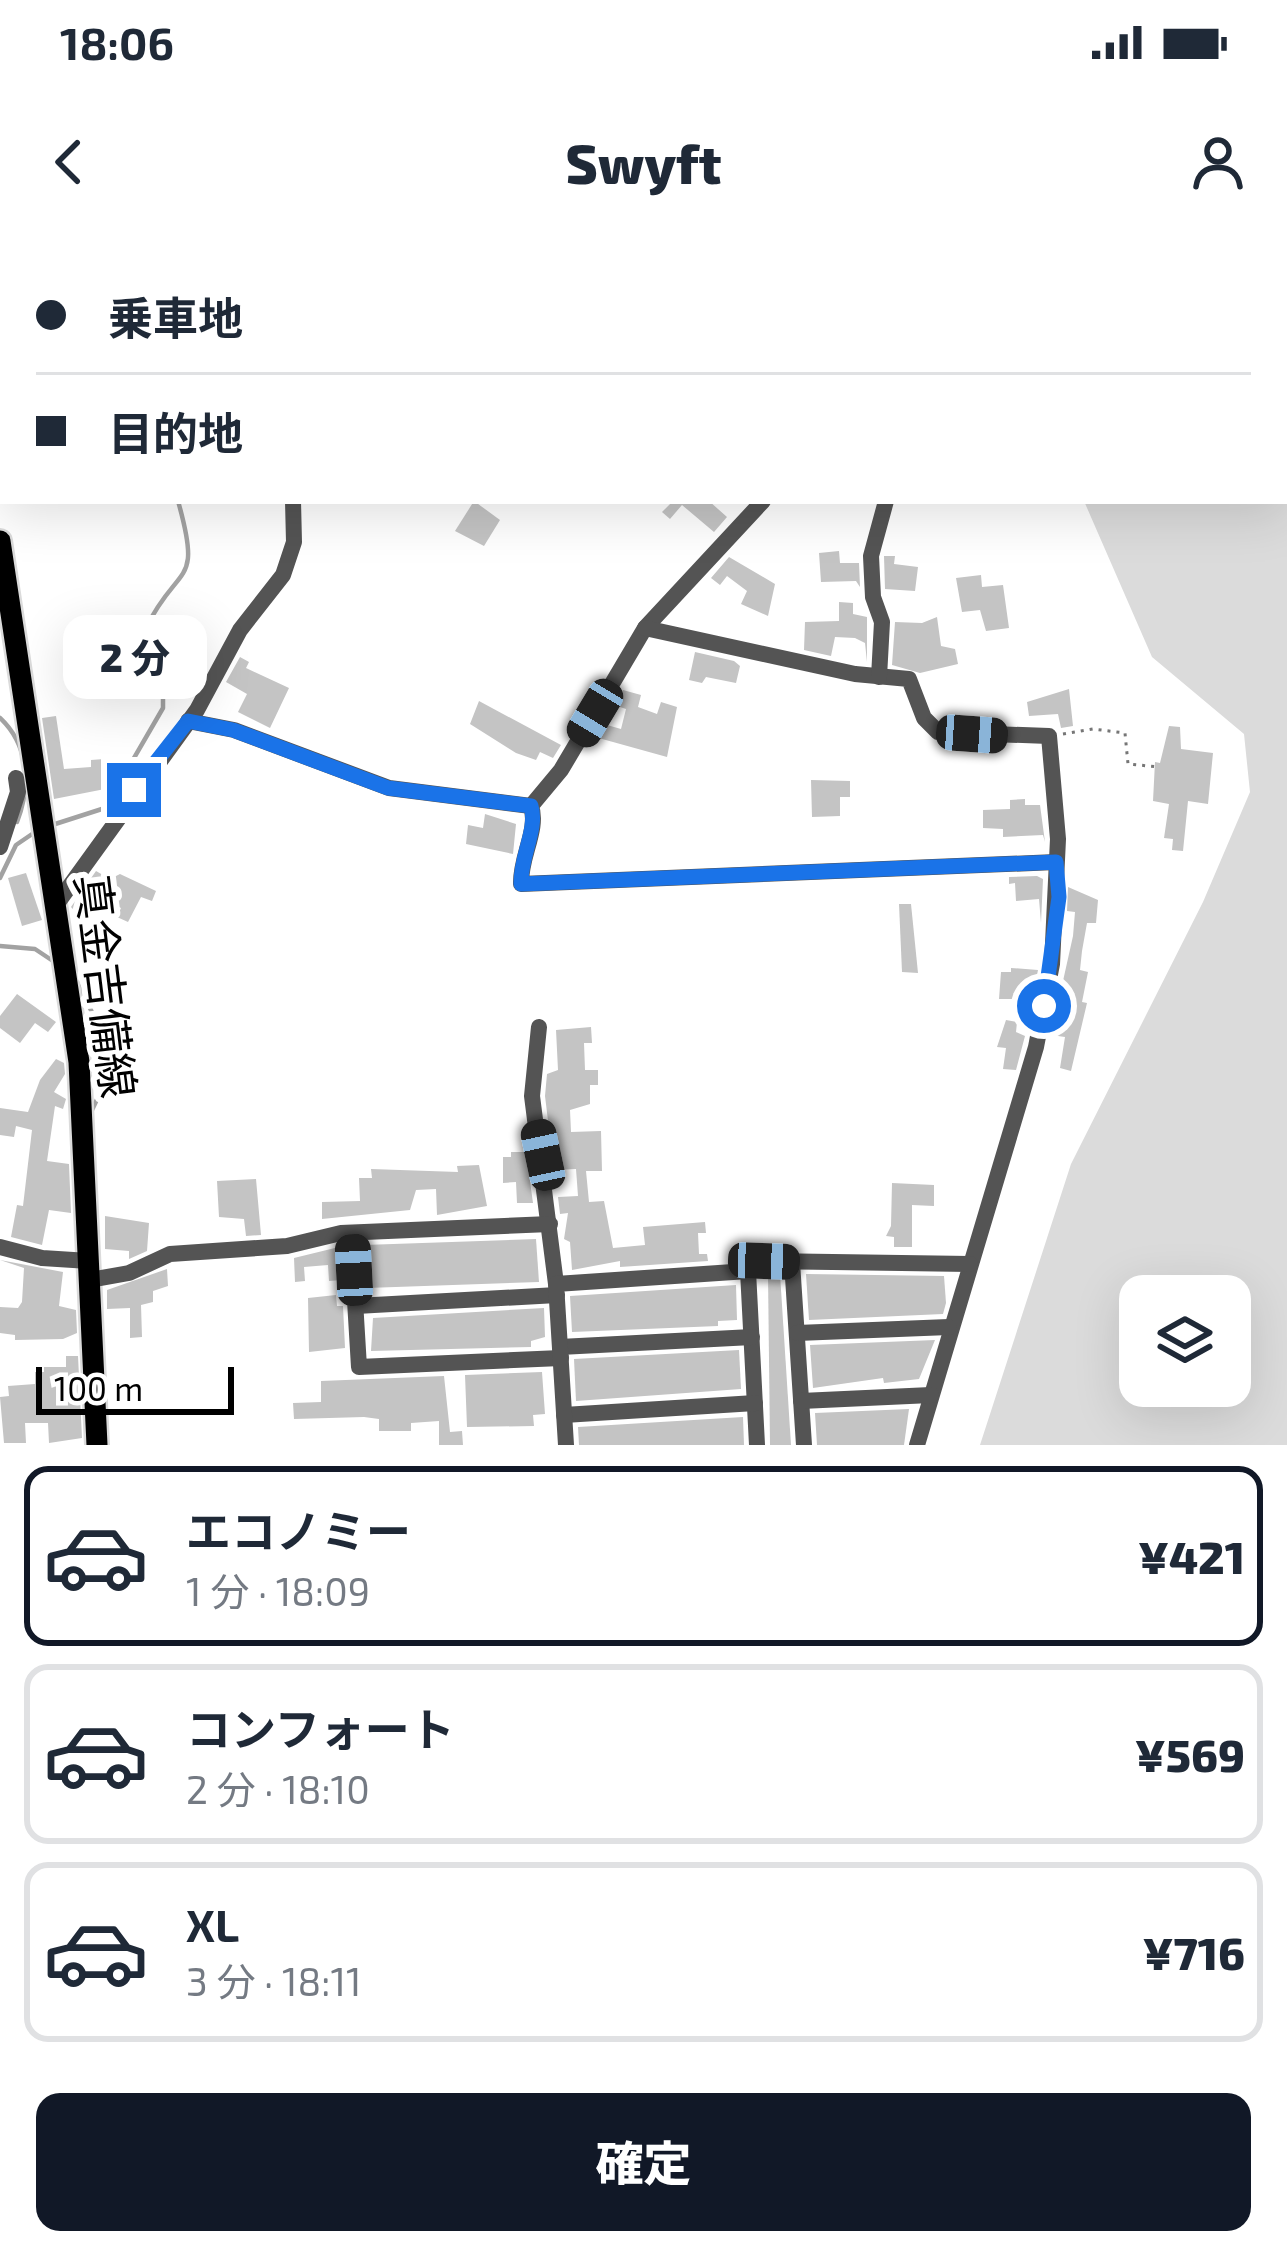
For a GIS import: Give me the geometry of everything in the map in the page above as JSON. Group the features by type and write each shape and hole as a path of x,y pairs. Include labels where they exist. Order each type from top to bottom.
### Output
{"main road":[{"name":"真金吉備線","path":"0,541 20,776 46,826 79,1062 94,1275 97,1445"}],"street":[{"path":"56,905 188,721 240,630 289,566 293,504"},
{"path":"531,806 561,770 645,628 760,504"},
{"path":"879,677 882,622 872,597 871,556 885,504"},
{"path":"645,628 879,677 909,679 924,718 938,733 1049,736 1055,941 1036,1047 917,1445"},
{"path":"188,721 233,730 388,788 531,806"},
{"path":"0,847 20,776"},
{"path":"531,806 535,817 521,856 521,884 1056,862"},
{"path":"539,1027 532,1096 550,1223 566,1445"},
{"path":"0,1247 94,1275 170,1254 220,1254 352,1234 550,1223"},
{"path":"352,1234 359,1367 752,1337"},
{"path":"356,1306 748,1271 764,1261 970,1264"},
{"path":"792,1262 804,1445"},
{"path":"748,1271 757,1445"},
{"path":"797,1333 949,1327"},
{"path":"801,1401 931,1395"},
{"path":"564,1415 755,1403"}],"path":[{"path":"1049,736 1093,729 1125,733 1128,764 1159,767"}],"shaded area":[{"path":"1085,504 1287,504 1287,1445 980,1445 1071,1164 1203,902 1250,792 1244,734 1152,657"}],"building":[{"path":"472,504 500,520 484,546 455,531"},
{"path":"670,504 712,504 727,517 714,532 682,505 670,519 662,512"},
{"path":"839,551 840,563 859,563 860,587 856,581 821,582 819,553"},
{"path":"884,556 895,556 894,564 918,567 915,591 885,589"},
{"path":"729,557 775,584 768,616 741,604 747,591 727,576 720,585 711,578"},
{"path":"981,575 982,587 1003,585 1009,628 986,631 980,610 962,612 956,578"},
{"path":"839,602 853,603 853,614 867,617 867,662 865,643 855,638 835,637 831,656 804,650 805,622 839,621"},
{"path":"937,617 941,646 955,649 958,664 920,673 892,665 895,622 922,623"},
{"path":"695,652 734,661 740,666 736,683 706,677 702,683 689,680"},
{"path":"240,657 249,662 246,668 289,688 270,728 238,712 247,694 226,682"},
{"path":"1069,689 1073,726 1061,728 1058,714 1029,716 1027,702"},
{"path":"623,690 641,695 638,707 657,714 661,702 677,707 667,757 595,737 607,725 621,729 626,709 614,705"},
{"path":"479,701 561,745 553,758 540,752 536,760 516,753 470,724"},
{"path":"56,716 64,769 91,767 91,760 104,759 105,789 54,799 42,718"},
{"path":"1169,726 1180,727 1181,749 1213,753 1208,804 1188,801 1183,851 1172,850 1173,839 1164,838 1169,804 1153,801 1155,762 1160,763"},
{"path":"811,780 850,781 850,797 840,797 840,816 812,817"},
{"path":"1025,799 1025,805 1040,805 1045,842 1043,835 1003,837 1003,829 983,828 983,810 1010,809 1010,800"},
{"path":"485,814 516,824 513,854 466,844 468,825 483,828"},
{"path":"96,871 110,879 120,874 156,891 152,901 141,897 128,922 117,917 121,908 93,895 80,917 71,907"},
{"path":"26,873 42,920 22,926 8,878"},
{"path":"1009,877 1043,879 1041,923 1039,899 1016,901 1015,883 1009,884"},
{"path":"1068,887 1098,900 1096,923 1087,923 1082,951 1080,970 1088,972 1082,1002 1087,1003 1071,1071 1060,1068 1065,1037 1051,1035 1073,936 1075,912 1067,911"},
{"path":"899,904 911,904 918,973 902,972"},
{"path":"1011,968 1038,970 1032,999 999,999 1001,972 1011,972"},
{"path":"17,994 56,1022 48,1032 35,1023 20,1043 0,1028 0,1016"},
{"path":"1006,1020 1017,1022 1016,1032 1025,1036 1016,1070 1003,1069 1006,1048 997,1047"},
{"path":"591,1027 592,1043 584,1043 585,1070 598,1070 598,1085 590,1085 590,1104 570,1110 571,1132 601,1131 602,1171 586,1171 589,1202 604,1201 613,1248 645,1245 643,1227 705,1222 706,1233 698,1233 699,1254 707,1254 708,1261 620,1267 620,1261 572,1270 570,1242 564,1239 568,1213 560,1214 558,1197 578,1196 576,1169 554,1170 545,1096 547,1074 558,1070 556,1030"},
{"path":"56,1059 64,1063 65,1074 54,1092 66,1099 63,1109 55,1106 47,1161 69,1164 71,1213 49,1210 42,1245 11,1237 17,1205 23,1206 32,1130 16,1126 14,1137 0,1135 0,1108 28,1112 40,1080"},
{"path":"511,1152 526,1152 533,1203 517,1203 516,1182 503,1183 503,1157 511,1157"},
{"path":"479,1165 487,1206 437,1215 436,1189 416,1190 410,1210 322,1219 322,1202 360,1201 359,1178 372,1178 371,1169 458,1172 457,1166"},
{"path":"256,1179 261,1235 246,1236 244,1219 219,1217 217,1181"},
{"path":"892,1183 934,1185 934,1206 912,1205 912,1247 894,1247 894,1237 886,1236 891,1226"},
{"path":"105,1216 149,1223 147,1251 129,1259 129,1251 105,1249"},
{"path":"536,1239 539,1282 367,1288 364,1245"},
{"path":"339,1247 341,1280 329,1281 328,1265 304,1267 305,1281 295,1282 294,1258"},
{"path":"0,1260 63,1272 59,1306 76,1310 77,1333 63,1339 15,1340 15,1335 0,1333 0,1307 18,1308 22,1302 24,1268"},
{"path":"167,1269 168,1286 153,1291 153,1302 141,1305 142,1337 130,1338 130,1308 107,1309 107,1290"},
{"path":"768,1274 780,1274 791,1445 770,1445"},
{"path":"806,1274 944,1276 946,1303 943,1314 809,1320"},
{"path":"736,1285 737,1320 718,1321 718,1326 572,1332 570,1296"},
{"path":"336,1295 337,1306 343,1306 345,1348 309,1352 308,1298"},
{"path":"544,1308 545,1337 531,1341 531,1347 371,1351 373,1318"},
{"path":"935,1340 919,1379 884,1383 883,1378 813,1388 810,1345"},
{"path":"739,1350 741,1389 576,1401 574,1359"},
{"path":"66,1356 78,1356 82,1438 49,1443 48,1423 25,1423 26,1443 4,1443 0,1397 9,1396 8,1386 35,1384 35,1372 44,1372 44,1367 66,1367"},
{"path":"542,1372 545,1414 533,1415 534,1426 467,1427 465,1375"},
{"path":"444,1376 450,1432 462,1431 463,1445 439,1445 439,1421 411,1423 411,1431 379,1431 379,1419 294,1419 293,1403 321,1402 321,1381"},
{"path":"909,1409 904,1445 817,1445 815,1413"},
{"path":"743,1417 744,1445 579,1445 578,1427"}],"waterway":[{"path":"49,826 105,808 163,708 163,680 146,628 187,562 179,504"},
{"path":"0,718 17,741 25,767 17,822"},
{"path":"0,878 16,845 38,830"},
{"path":"0,946 35,949 56,963"},
{"path":"77,983 95,1018 123,1044 92,1110"}],"route":[{"path":"134,790 188,721 208,722 378,786 531,806 535,817 521,856 521,884 1056,862 1059,897 1044,1006"}]}
